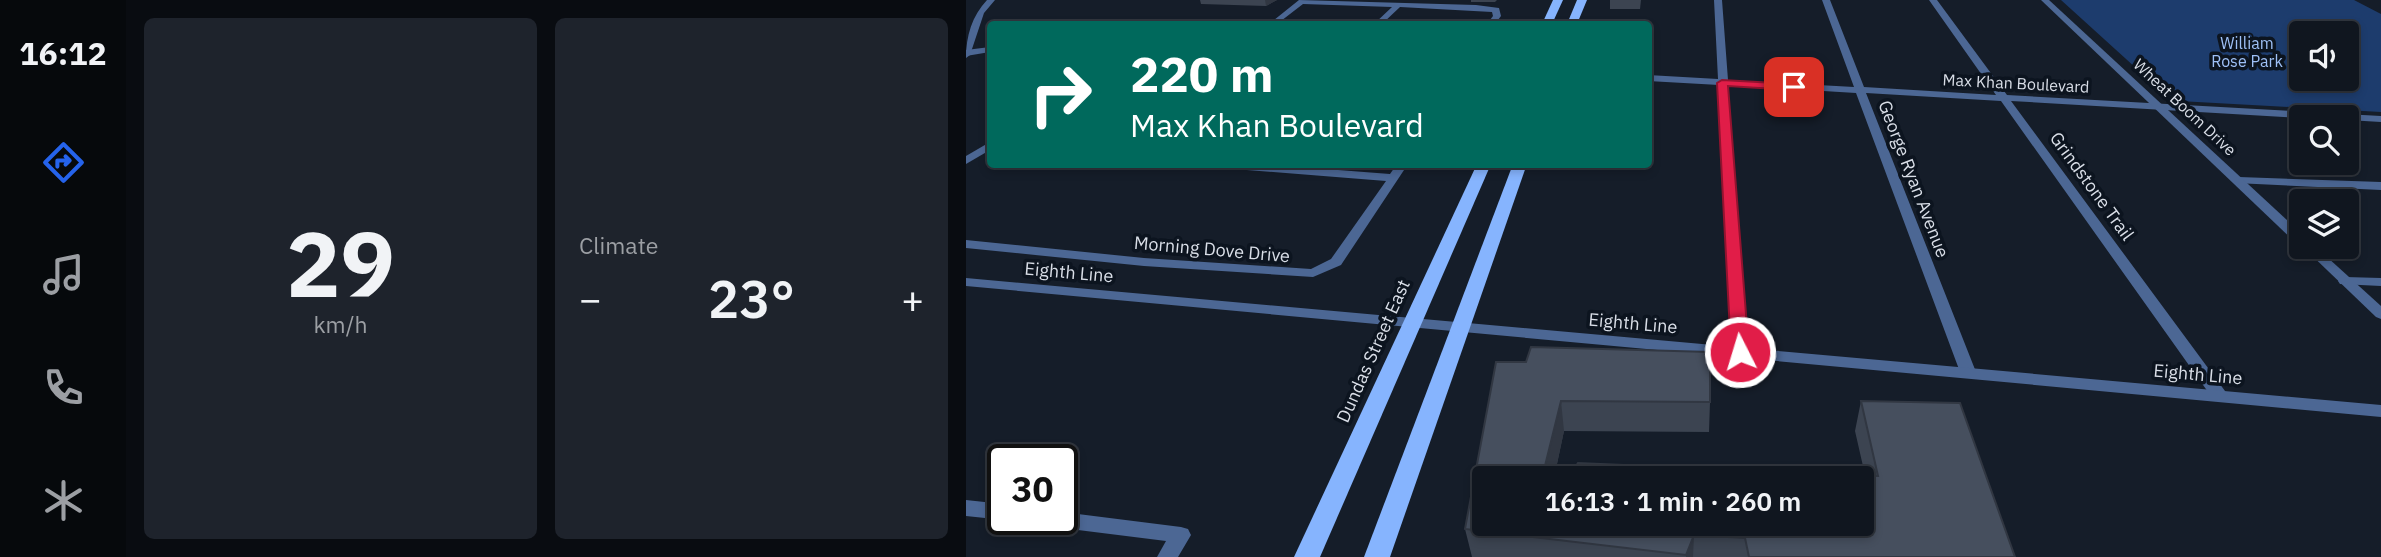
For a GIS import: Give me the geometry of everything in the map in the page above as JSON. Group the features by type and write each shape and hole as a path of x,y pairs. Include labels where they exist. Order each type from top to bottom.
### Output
{"main road":[{"path":"1548,21 1558,0"},
{"path":"1573,21 1581,0"},
{"name":"Dundas Street East","path":"1307,557 1481,168"},
{"path":"1377,557 1449,366 1459,329 1519,168"}],"street":[{"path":"987,50 966,54 980,12 991,0"},
{"path":"1718,0 1740,352"},
{"name":"George Ryan Avenue","path":"1826,0 1968,372"},
{"name":"Grindstone Trail","path":"1933,0 2219,396"},
{"name":"Wheat Boom Drive","path":"2045,0 2289,229"},
{"path":"1277,21 1303,1 1491,9 1496,10 1497,16 1493,21"},
{"path":"1381,21 1397,6"},
{"name":"Max Khan Boulevard","path":"1652,78 2381,119"},
{"path":"966,147 987,147"},
{"path":"966,161 987,148"},
{"path":"1262,168 1394,178"},
{"name":"Morning Dove Drive","path":"966,244 1144,262 1313,273 1336,262 1400,168"},
{"path":"2239,181 2381,186"},
{"path":"2322,259 2381,314"},
{"path":"2345,281 2381,282"},
{"name":"Eighth Line","path":"966,282 2381,411"},
{"path":"966,508 987,510"},
{"path":"1078,522 1181,535 1167,557"}],"green space":[{"name":"William Rose Park","path":"2061,0 2354,0 2381,14 2381,112 2359,111 2359,105 2289,107 2179,101 2169,98"}],"building":[{"path":"1531,347 1710,352 1710,402 1561,401 1545,466 1477,466 1496,362 1526,362"},
{"path":"1861,401 1960,403 2015,557 1749,557 1745,538 1711,536 1874,536 1874,476 1878,476"},
{"path":"1578,463 1647,466 1576,466"},
{"path":"1472,491 1472,530 1465,529"},
{"path":"1524,536 1694,536 1686,555"}],"route":[{"path":"1740,352 1722,83 1794,87"}]}
